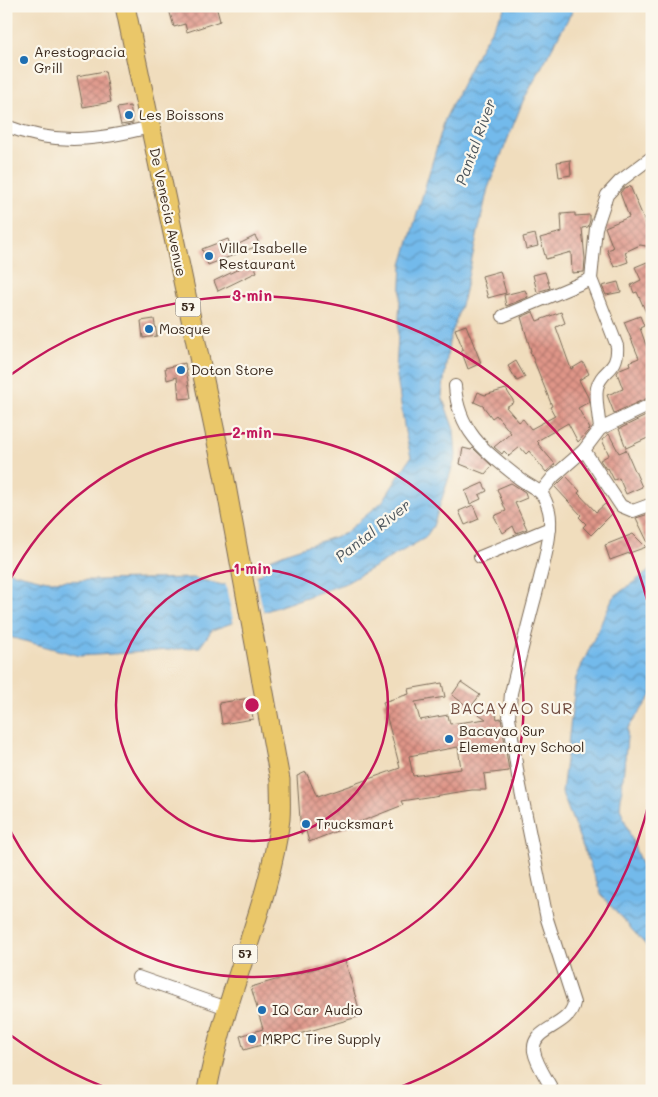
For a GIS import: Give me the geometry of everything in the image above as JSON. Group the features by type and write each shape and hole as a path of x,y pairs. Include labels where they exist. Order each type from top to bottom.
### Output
{"highway":[{"name":"De Venecia Avenue","path":"125,6 224,475 280,780 280,817 271,865 252,934 227,1008 209,1074 207,1091"}],"street":[{"path":"6,126 34,135 68,139 113,136 150,127"},
{"path":"600,429 596,391 599,382 616,363 617,346 591,279 596,228 607,195 620,181 652,157"},
{"path":"503,316 591,279"},
{"path":"455,386 456,402 470,434 522,480 541,492 550,512 550,528 541,572 510,694 509,717 518,776 547,919 574,1003 569,1016 539,1036 534,1044 535,1054 553,1091"},
{"path":"541,492 552,477 584,450 600,429 652,404"},
{"path":"584,450 621,506 633,511 652,504"},
{"path":"480,557 550,528"},
{"path":"138,977 227,1008"}],"water":[{"name":"Pantal River","path":"506,6 575,6 523,101 488,188 463,299 449,342 442,396 454,430 456,456 433,526 425,538 346,583 212,630 200,647 80,656 6,636 6,571 47,581 193,578 223,585 262,574 270,559 344,534 383,501 411,457 405,432 396,370 402,265 445,119 478,52"},
{"path":"652,569 652,695 628,728 620,808 647,880 652,885 652,952 602,896 562,793 576,678 613,597"}],"pier":[{"path":"255,573 264,614 234,625 225,582"}],"building":[{"path":"168,6 216,6 220,21 187,32 185,24 174,27"},
{"path":"105,71 111,102 83,107 77,76"},
{"path":"130,106 133,123 121,125 117,108"},
{"path":"570,160 571,175 559,177 557,162"},
{"path":"630,186 652,238 652,247 640,245 625,252 628,262 614,267 607,250 613,248 605,227 629,217 620,193 624,188"},
{"path":"575,213 575,216 590,215 590,220 588,227 582,228 585,259 584,272 572,273 571,252 546,259 540,238 562,232 561,214"},
{"path":"535,234 538,246 526,249 523,237"},
{"path":"255,236 260,245 208,265 202,249 228,239 231,248"},
{"path":"253,262 257,272 218,291 214,281"},
{"path":"647,262 652,272 652,326 637,292 634,293 631,285 641,280 635,267"},
{"path":"500,271 506,293 488,298 482,276"},
{"path":"545,272 550,288 537,292 533,275"},
{"path":"618,282 621,292 606,295 602,286"},
{"path":"525,290 528,297 506,306 504,295"},
{"path":"533,312 537,321 561,312 565,323 556,327 571,369 583,362 589,374 579,380 589,402 578,408 590,429 578,442 568,423 537,441 555,464 546,472 529,451 526,454 520,447 509,456 504,451 502,454 494,447 511,433 496,415 492,418 483,406 474,402 478,392 485,395 506,389 514,402 506,407 519,422 523,419 531,429 555,416 530,351 521,317"},
{"path":"640,316 644,326 640,328 647,348 652,346 652,396 614,413 607,395 623,389 617,373 620,369 630,365 629,362 639,358 624,322"},
{"name":"Mosque","path":"154,319 157,336 143,338 141,321"},
{"path":"466,325 481,363 468,369 455,329"},
{"path":"516,361 525,377 517,381 508,366"},
{"path":"185,363 191,398 179,399 177,377 167,380 165,368"},
{"path":"650,414 652,436 626,448 619,429"},
{"path":"609,434 619,453 626,450 642,487 626,494 619,478 614,480 608,468 606,469 600,460 609,455 602,440"},
{"path":"463,448 471,450 473,448 492,466 485,474 460,464"},
{"path":"566,476 580,491 578,493 596,512 605,504 613,513 591,535 583,527 586,524 579,517 581,515 555,487"},
{"path":"483,483 487,491 479,495 481,499 470,504 465,491"},
{"path":"511,483 525,492 527,498 515,503 527,529 516,533 513,526 503,533 494,516 506,511 497,489"},
{"path":"473,505 479,519 465,525 459,511"},
{"path":"652,513 652,551 636,518"},
{"path":"633,534 646,547 610,560 605,545"},
{"path":"461,682 480,695 470,708 452,695"},
{"path":"442,683 445,697 415,702 420,720 448,715 450,724 486,719 476,712 495,708 497,719 501,718 509,771 484,774 486,790 472,790 401,801 403,805 309,842 306,831 301,834 297,776 306,772 317,797 400,768 383,702 409,694 408,689","holes":["458,747 461,769 413,776 409,756"]},
{"path":"250,698 253,719 222,724 219,703"},
{"path":"345,960 361,1016 244,1050 240,1036 263,1029 251,987"}],"place":[{"name":"Arestogracia Grill","path":"24,60"},
{"name":"Les Boissons","path":"129,115"},
{"name":"Villa Isabelle Restaurant","path":"209,256"},
{"name":"Mosque","path":"149,329"},
{"name":"Doton Store","path":"181,370"},
{"name":"Bacayao Sur Elementary School","path":"449,739"},
{"name":"Trucksmart","path":"306,824"},
{"name":"IQ Car Audio","path":"262,1010"},
{"name":"MRPC Tire Supply","path":"252,1039"}],"district":[{"name":"BACAYAO SUR","path":"512,708"}]}
